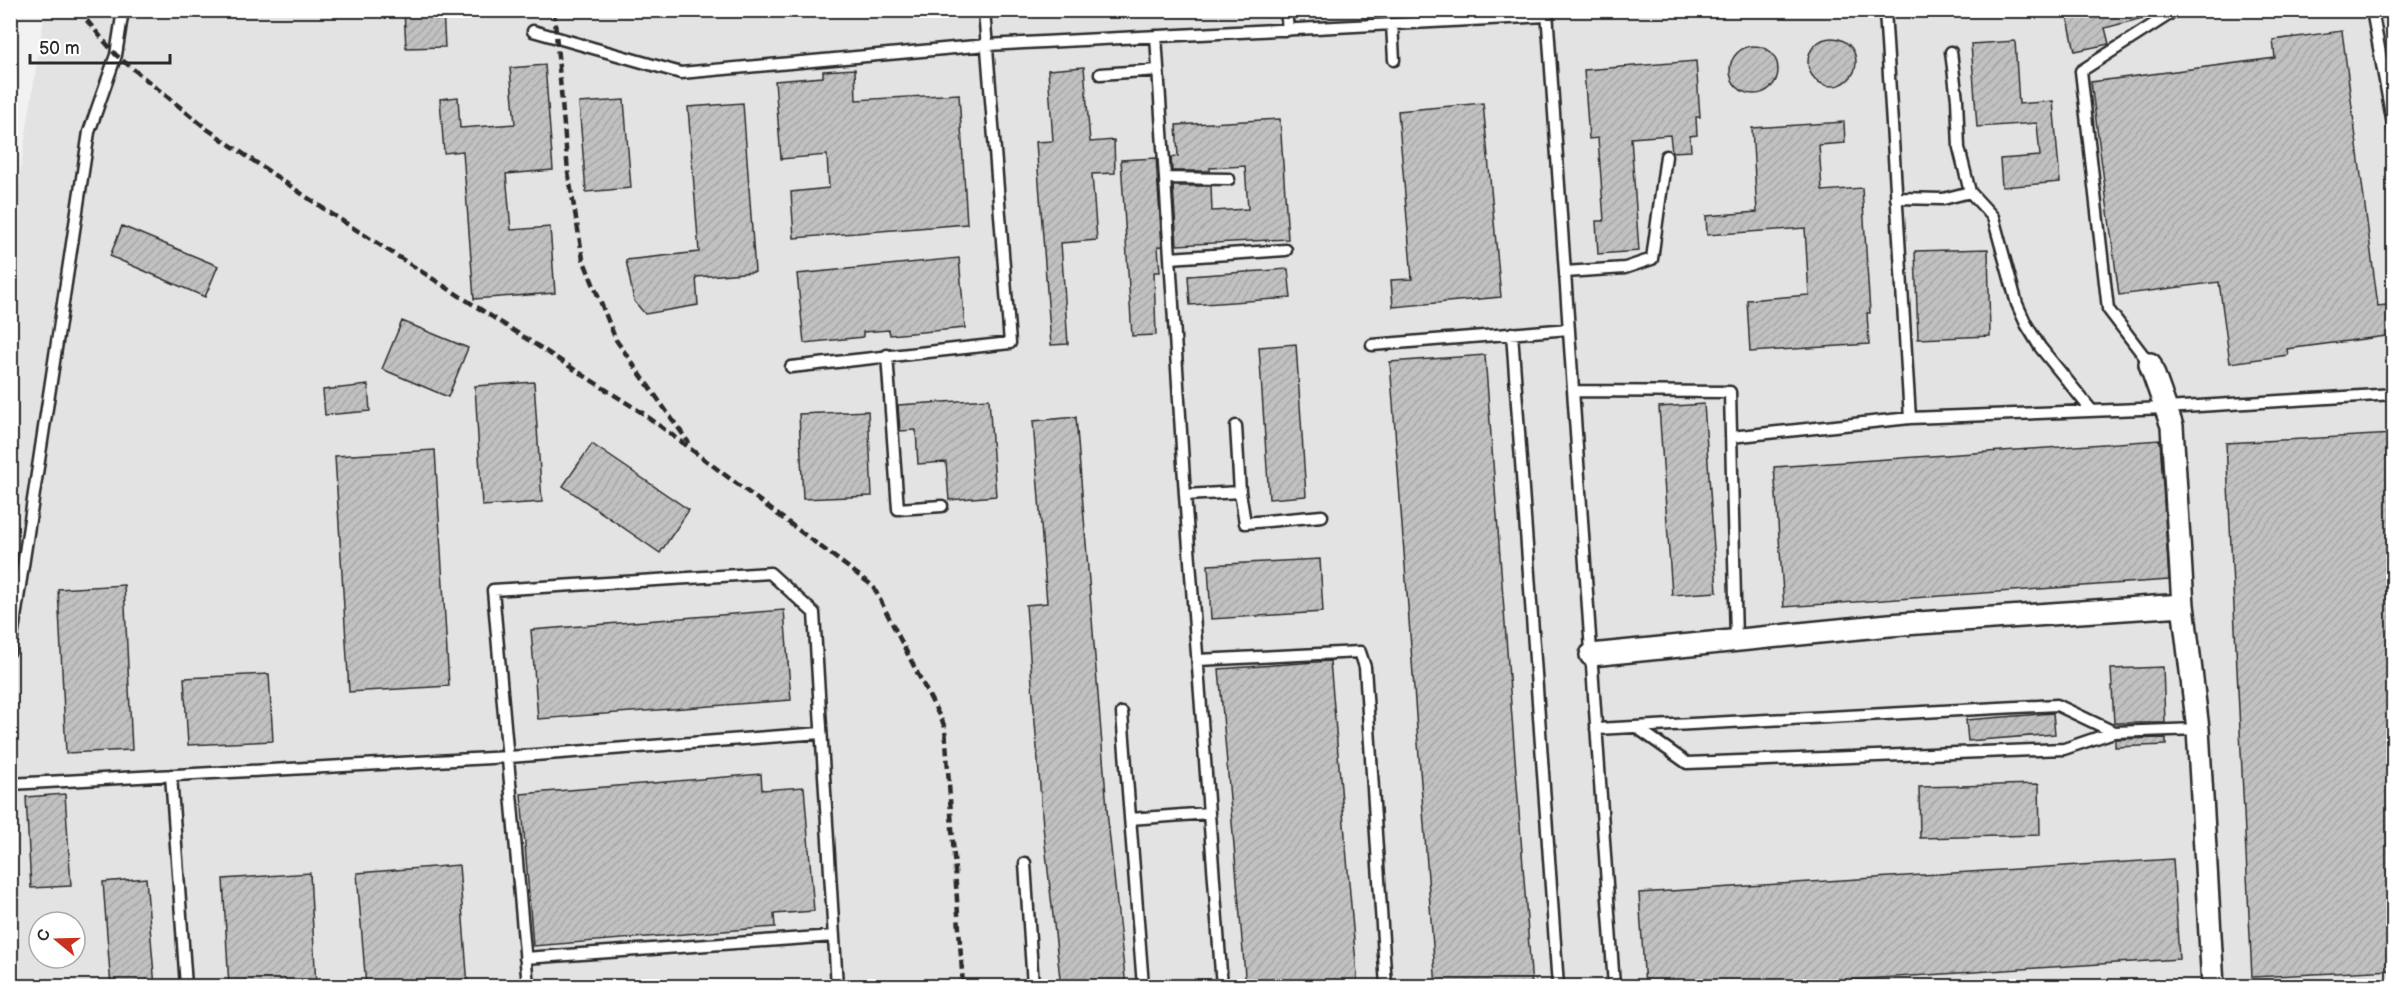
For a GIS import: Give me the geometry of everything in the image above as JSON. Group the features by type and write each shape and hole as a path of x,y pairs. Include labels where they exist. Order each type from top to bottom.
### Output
{"street":[{"path":"2151,364 2172,426 2183,605 2198,729 2213,987"},
{"path":"1591,655 1889,625 2183,605"}],"lane":[{"path":"10,651 89,132 116,55 123,10"},
{"path":"792,367 1010,343 984,10"},
{"path":"1286,10 1288,30"},
{"path":"1884,10 1910,418"},
{"path":"2151,364 2108,309 2081,71 2176,10"},
{"path":"2372,10 2394,130"},
{"path":"533,31 681,73 987,45 1288,30 1547,13 1614,987"},
{"path":"1392,24 1394,60"},
{"path":"1156,36 1185,495 1222,987"},
{"path":"1951,52 1957,99 1959,148 1970,192 1994,217 2017,304 2026,324 2040,347 2092,411"},
{"path":"1100,74 1158,70"},
{"path":"1565,272 1625,268 1652,259 1666,156"},
{"path":"1165,178 1228,179"},
{"path":"1896,198 1943,199 1970,192"},
{"path":"1170,258 1286,250"},
{"path":"1372,345 1569,329"},
{"path":"1512,333 1558,987"},
{"path":"886,355 898,509 942,506"},
{"path":"1573,391 1730,392 1736,640"},
{"path":"1731,437 1910,418 2166,408 2394,394"},
{"path":"1236,426 1240,492 1245,523 1322,516"},
{"path":"1185,495 1240,492"},
{"path":"528,987 493,590 770,573 814,613 837,987"},
{"path":"1198,660 1360,652 1365,667 1386,987"},
{"path":"1596,729 2058,705 2114,732"},
{"path":"1122,712 1143,987"},
{"path":"1636,727 1687,763 2064,750 2114,732 2198,729"},
{"path":"10,784 509,757 821,733"},
{"path":"171,775 186,987"},
{"path":"1130,819 1209,813"},
{"path":"1025,863 1033,987"},
{"path":"525,958 834,936"}],"shaded area":[{"path":"45,11 2393,11 2393,986 11,986 10,237"}],"building":[{"path":"404,10 443,10 445,47 406,48"},
{"path":"2066,10 2153,10 2154,15 2105,28 2109,44 2075,51"},
{"path":"2342,31 2378,306 2394,304 2394,335 2287,349 2288,355 2230,363 2219,282 2119,295 2091,82 2275,58 2273,40"},
{"path":"1827,38 1837,38 1852,48 1856,62 1855,71 1846,82 1837,86 1827,86 1812,76 1808,67 1808,57 1818,42"},
{"path":"2015,41 2019,104 2053,101 2060,182 2002,187 2000,159 2040,156 2037,123 1977,127 1971,44"},
{"path":"1754,46 1771,53 1778,70 1771,87 1754,94 1737,87 1730,70 1737,53"},
{"path":"1696,61 1700,117 1696,117 1697,135 1690,136 1691,151 1672,152 1670,135 1631,138 1639,251 1598,254 1596,221 1604,221 1598,138 1589,139 1584,70"},
{"path":"545,65 553,170 506,174 511,230 550,227 555,293 474,299 463,151 444,153 440,99 458,97 460,128 515,124 510,68"},
{"path":"1084,67 1090,142 1114,140 1115,173 1092,174 1097,240 1061,243 1068,344 1051,345 1036,142 1053,141 1048,70"},
{"path":"855,69 856,100 959,94 967,224 794,238 791,192 829,188 827,155 781,159 775,81 823,77 823,71"},
{"path":"624,100 631,188 586,192 579,103"},
{"path":"743,103 755,272 696,277 698,305 645,314 634,301 626,260 699,252 688,107"},
{"path":"1483,103 1501,297 1393,307 1391,280 1412,279 1398,111"},
{"path":"1280,119 1288,239 1177,245 1173,186 1211,186 1212,211 1248,209 1245,166 1210,168 1210,171 1172,171 1171,157 1178,156 1176,125"},
{"path":"1844,122 1845,143 1819,145 1822,191 1862,188 1870,313 1867,313 1869,344 1750,352 1747,300 1809,295 1805,228 1707,235 1706,216 1757,212 1752,128"},
{"path":"1156,158 1162,246 1158,247 1160,272 1154,272 1156,335 1132,336 1121,160"},
{"path":"122,226 218,266 205,297 110,256"},
{"path":"1988,249 1990,336 1918,339 1915,251"},
{"path":"959,258 965,328 890,335 889,330 863,332 863,337 804,343 797,274"},
{"path":"1288,269 1291,298 1190,305 1188,276"},
{"path":"402,321 468,348 448,397 382,369"},
{"path":"1296,344 1306,496 1269,499 1259,347"},
{"path":"1485,355 1532,987 1436,987 1390,362"},
{"path":"534,382 542,502 482,506 475,386"},
{"path":"368,385 370,411 325,415 323,390"},
{"path":"989,399 996,496 949,500 946,462 918,464 916,430 900,431 898,405"},
{"path":"1704,404 1717,592 1672,595 1659,407"},
{"path":"868,411 872,496 803,499 799,414"},
{"path":"1076,417 1108,821 1126,987 1061,987 1043,826 1026,605 1047,603 1033,421"},
{"path":"2394,434 2394,970 2252,977 2226,443"},
{"path":"2160,440 2169,580 1784,607 1774,467"},
{"path":"592,444 689,510 660,553 563,486"},
{"path":"435,450 449,686 349,692 335,456"},
{"path":"1320,559 1323,612 1211,619 1208,565"},
{"path":"124,585 132,750 66,753 58,589"},
{"path":"784,610 791,700 538,719 531,630"},
{"path":"1330,661 1358,987 1246,987 1219,669"},
{"path":"2163,667 2165,723 2114,723 2111,669"},
{"path":"269,674 273,741 188,745 184,678"},
{"path":"2053,713 2055,734 1968,741 1966,720"},
{"path":"2166,738 2166,745 2115,747 2115,739"},
{"path":"761,774 762,790 804,787 814,911 774,914 775,927 533,946 521,794"},
{"path":"2039,784 2040,835 1920,838 1919,787"},
{"path":"65,794 71,886 31,888 26,797"},
{"path":"2173,859 2179,959 1741,987 1645,987 1639,893"},
{"path":"459,865 468,987 366,987 357,873"},
{"path":"310,873 316,987 229,987 223,879"},
{"path":"146,878 155,987 111,987 103,882"}],"railway":[{"path":"78,10 116,55 207,129 330,213 644,414 873,586 945,727 963,986"},
{"path":"554,10 568,172 583,259 616,340 689,443"}]}
